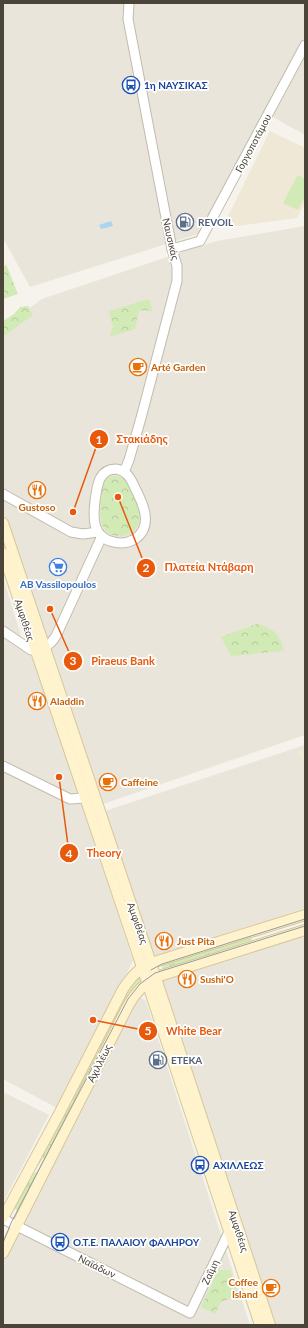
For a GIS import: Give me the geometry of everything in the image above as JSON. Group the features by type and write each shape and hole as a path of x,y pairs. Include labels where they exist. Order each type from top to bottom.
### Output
{"main road":[{"name":"Αμφιθέας","path":"3,523 151,963 152,980 234,1230 270,1325"},
{"name":"Αμφιθέας","path":"3,553 142,967 152,980"},
{"name":"Αχιλλέως","path":"3,1218 60,1112 123,989 131,977 142,967 151,963 305,915"},
{"name":"Αχιλλέως","path":"3,1252 135,994 152,980 305,930"},
{"name":"Αμφιθέας","path":"234,1230 260,1325"}],"street":[{"name":"Ναυσικάς","path":"124,472 141,418 177,281 177,266 172,249 128,19 128,3"},
{"name":"Γοργοποτάμου","path":"172,249 200,241 305,45"},
{"path":"112,469 117,469 124,472 131,480 144,507 146,518 144,527 136,537 127,542 116,543 109,541 100,534 95,525 93,516 100,478 104,473 112,469"},
{"path":"3,494 71,532 100,534"},
{"path":"3,631 26,648 35,650 50,645 56,636 100,534"},
{"path":"3,766 70,799 85,798"},
{"name":"Ναϊάδων","path":"3,1218 16,1226 190,1313"},
{"name":"Ζαΐμη","path":"190,1313 234,1230"}],"shaded area":[{"path":"3,3 305,3 305,37 198,234 30,287 3,238"},
{"path":"305,55 305,135 271,116"},
{"path":"270,131 305,148 305,203 297,218 236,226 228,216"},
{"path":"305,226 305,735 103,804 3,515 3,327 42,299 188,250 217,241"},
{"path":"3,577 24,646 3,629"},
{"path":"3,635 33,658 133,961 57,1108 3,1079"},
{"path":"305,745 305,908 152,957 105,811"},
{"path":"305,749 305,765 297,751"},
{"path":"305,933 305,1325 273,1325 160,978"},
{"path":"140,997 146,1001 250,1325 3,1325 3,1259 132,1005"},
{"path":"3,1092 49,1115 3,1203"}],"green space":[{"path":"298,175 305,179 305,196 298,210 283,203"},
{"path":"6,264 18,294 3,299 3,268"},
{"path":"149,299 153,312 145,310 139,311 135,329 109,337 113,327 109,311"},
{"path":"28,306 33,315 3,337 3,321 14,314 20,307"},
{"path":"118,476 126,481 134,496 140,515 139,523 135,530 122,536 111,534 107,531 102,522 100,511 103,483 108,478"},
{"path":"257,624 272,630 278,636 284,651 231,656 221,637"},
{"path":"305,918 305,921 251,938 253,941 305,924 305,927 169,970 168,967 163,969 161,963"},
{"path":"139,976 143,985 76,1103 70,1099 125,993"},
{"path":"68,1103 74,1107 46,1159 43,1158 38,1166 35,1164"},
{"path":"39,1169 41,1170 19,1211 13,1208 28,1180 30,1181 35,1172 36,1173"},
{"path":"218,1270 230,1270 238,1295 221,1302 215,1314 201,1307"}],"water":[{"path":"111,221 113,226 101,229 99,225"}],"tram line":[{"path":"151,970 162,964 305,919"},
{"path":"3,1243 11,1223 128,999 140,984 155,973 305,926"}],"place":[{"name":"1η ΝΑΥΣΙΚΑΣ","path":"131,85"},
{"name":"REVOIL","path":"185,222"},
{"name":"Arté Garden","path":"138,367"},
{"name":"Gustoso","path":"37,490"},
{"name":"Πλατεία Ντάβαρη","path":"118,497"},
{"name":"Στακιάδης","path":"73,512"},
{"name":"AB Vassilopoulos","path":"58,567"},
{"name":"Piraeus Bank","path":"50,609"},
{"name":"Aladdin","path":"37,701"},
{"name":"Theory","path":"59,777"},
{"name":"Caffeine","path":"108,782"},
{"name":"Just Pita","path":"164,941"},
{"name":"Sushi'O","path":"187,979"},
{"name":"White Bear","path":"93,1020"},
{"name":"ΕΤΕΚΑ","path":"158,1060"},
{"name":"ΑΧΙΛΛΕΩΣ","path":"200,1165"},
{"name":"Ο.Τ.Ε. ΠΑΛΑΙΟΥ ΦΑΛΗΡΟΥ","path":"60,1242"},
{"name":"Coffee Island","path":"271,1288"}]}
